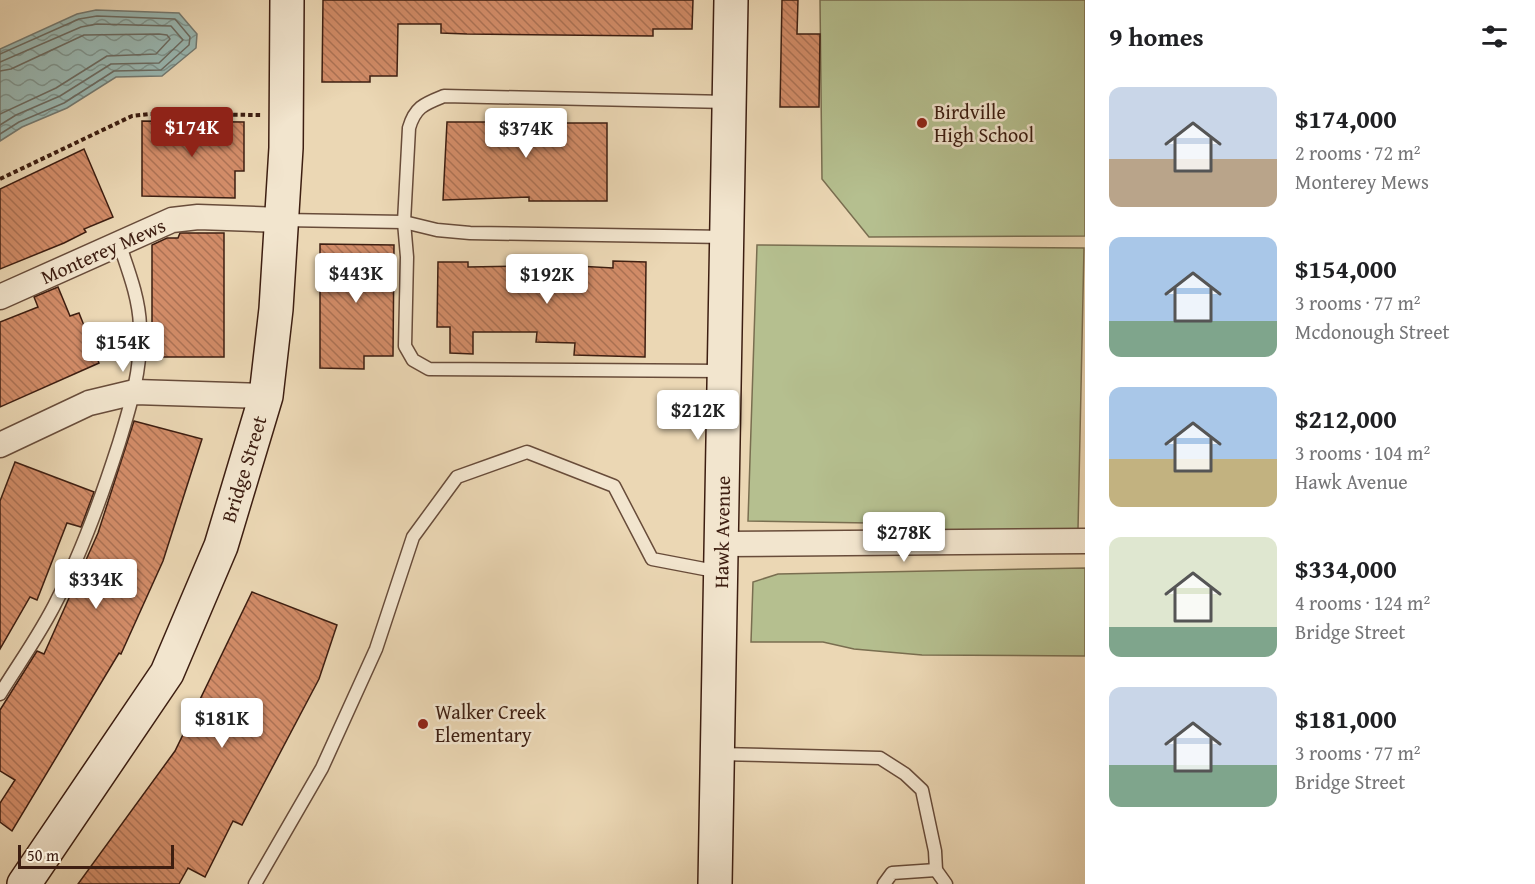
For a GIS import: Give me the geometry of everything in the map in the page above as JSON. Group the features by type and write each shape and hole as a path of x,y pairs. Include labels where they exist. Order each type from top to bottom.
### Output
{"street":[{"name":"Bridge Street","path":"24,884 167,673 221,546 266,396 276,309 286,148 287,0"},
{"name":"Hawk Avenue","path":"715,884 731,0"},
{"name":"Monterey Mews","path":"0,297 172,220 198,218 281,220"},
{"path":"0,445 89,403 135,392 266,396"},
{"path":"722,558 1085,541"}],"lane":[{"path":"725,371 429,369 413,360 405,346 407,257 404,222 409,128 413,114 426,103 444,96 729,102"},
{"path":"281,220 404,222 437,230 470,233 727,237"},
{"path":"0,694 57,601 78,554 111,466 135,392 140,363 140,327 135,294 119,243"},
{"path":"255,884 322,768 375,649 413,537 457,477 526,452 614,486 652,559 722,558"},
{"path":"718,753 880,758 905,774 922,790 936,851 936,870 946,884"},
{"path":"884,884 892,873 936,870"}],"path":[{"path":"0,179 132,116 149,114 261,115 261,103"}],"green space":[{"name":"Birdville High School","path":"820,0 1085,0 1085,236 869,237 822,179"},
{"path":"757,245 1084,248 1078,529 923,535 870,523 748,521"},
{"path":"1085,568 1085,656 922,655 854,649 823,642 751,642 753,582 778,574"}],"water":[{"path":"96,10 179,13 197,34 196,48 162,76 116,77 67,108 22,127 0,141 0,49 77,14"}],"building":[{"path":"323,0 693,0 692,29 653,29 653,36 467,34 441,33 441,24 398,24 397,76 370,76 370,82 322,82"},
{"path":"782,0 798,0 797,34 820,34 819,107 780,107"},
{"path":"495,111 564,112 564,123 607,123 607,201 529,201 529,197 443,200 447,122 495,122"},
{"path":"142,121 244,122 244,171 235,171 235,198 142,196"},
{"path":"84,149 113,217 84,229 86,232 64,243 0,269 0,189"},
{"path":"180,233 224,233 224,357 152,357 152,245 167,238 178,238"},
{"path":"320,244 394,245 393,356 364,356 364,369 320,368"},
{"path":"613,261 646,262 645,357 574,355 575,343 536,342 537,332 473,332 473,354 450,353 450,327 437,327 438,262 468,262 468,267 524,266 524,263 613,268"},
{"path":"58,287 70,316 79,313 99,363 0,407 0,322 38,307 34,297"},
{"path":"134,421 202,439 163,561 121,654 119,653 12,831 0,822 0,803 15,780 0,771 0,710 37,651 44,654 98,533"},
{"path":"15,462 94,492 81,527 67,523 37,600 30,597 0,649 0,501"},
{"path":"252,592 337,625 319,679 242,825 233,821 205,877 188,868 179,884 78,884 175,751"}],"place":[{"name":"Birdville High School","path":"922,123"},
{"name":"Walker Creek Elementary","path":"423,724"}]}
